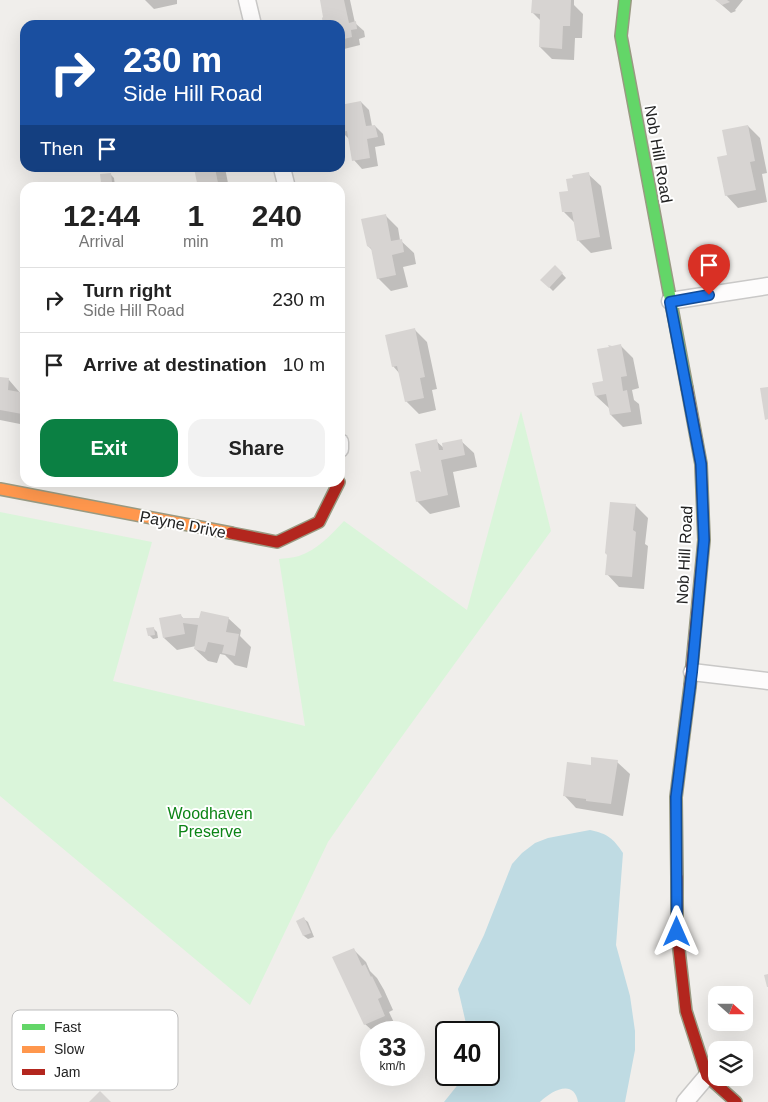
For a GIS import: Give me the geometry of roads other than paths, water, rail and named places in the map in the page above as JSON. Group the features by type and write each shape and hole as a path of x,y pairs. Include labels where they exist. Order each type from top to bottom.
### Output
{"street":[{"path":"247,0 252,20"},
{"name":"Nob Hill Road","path":"625,0 621,36 701,464 704,540 692,672 676,797 677,932 686,1011 707,1076"},
{"path":"670,302 768,286"},
{"name":"Payne Drive","path":"0,489 277,542 319,522 336,487"},
{"path":"692,672 768,680"},
{"path":"685,1102 707,1076 736,1102"}],"water":[{"path":"590,830 610,837 623,853 616,945 630,996 635,1031 635,1050 625,1102 578,1102 572,1090 562,1089 550,1094 540,1102 444,1102 457,1086 500,1086 500,1021 465,1021 458,989 484,935 512,864 535,843 548,838"}],"park label":[{"name":"Woodhaven Preserve","path":"210,822"}]}
